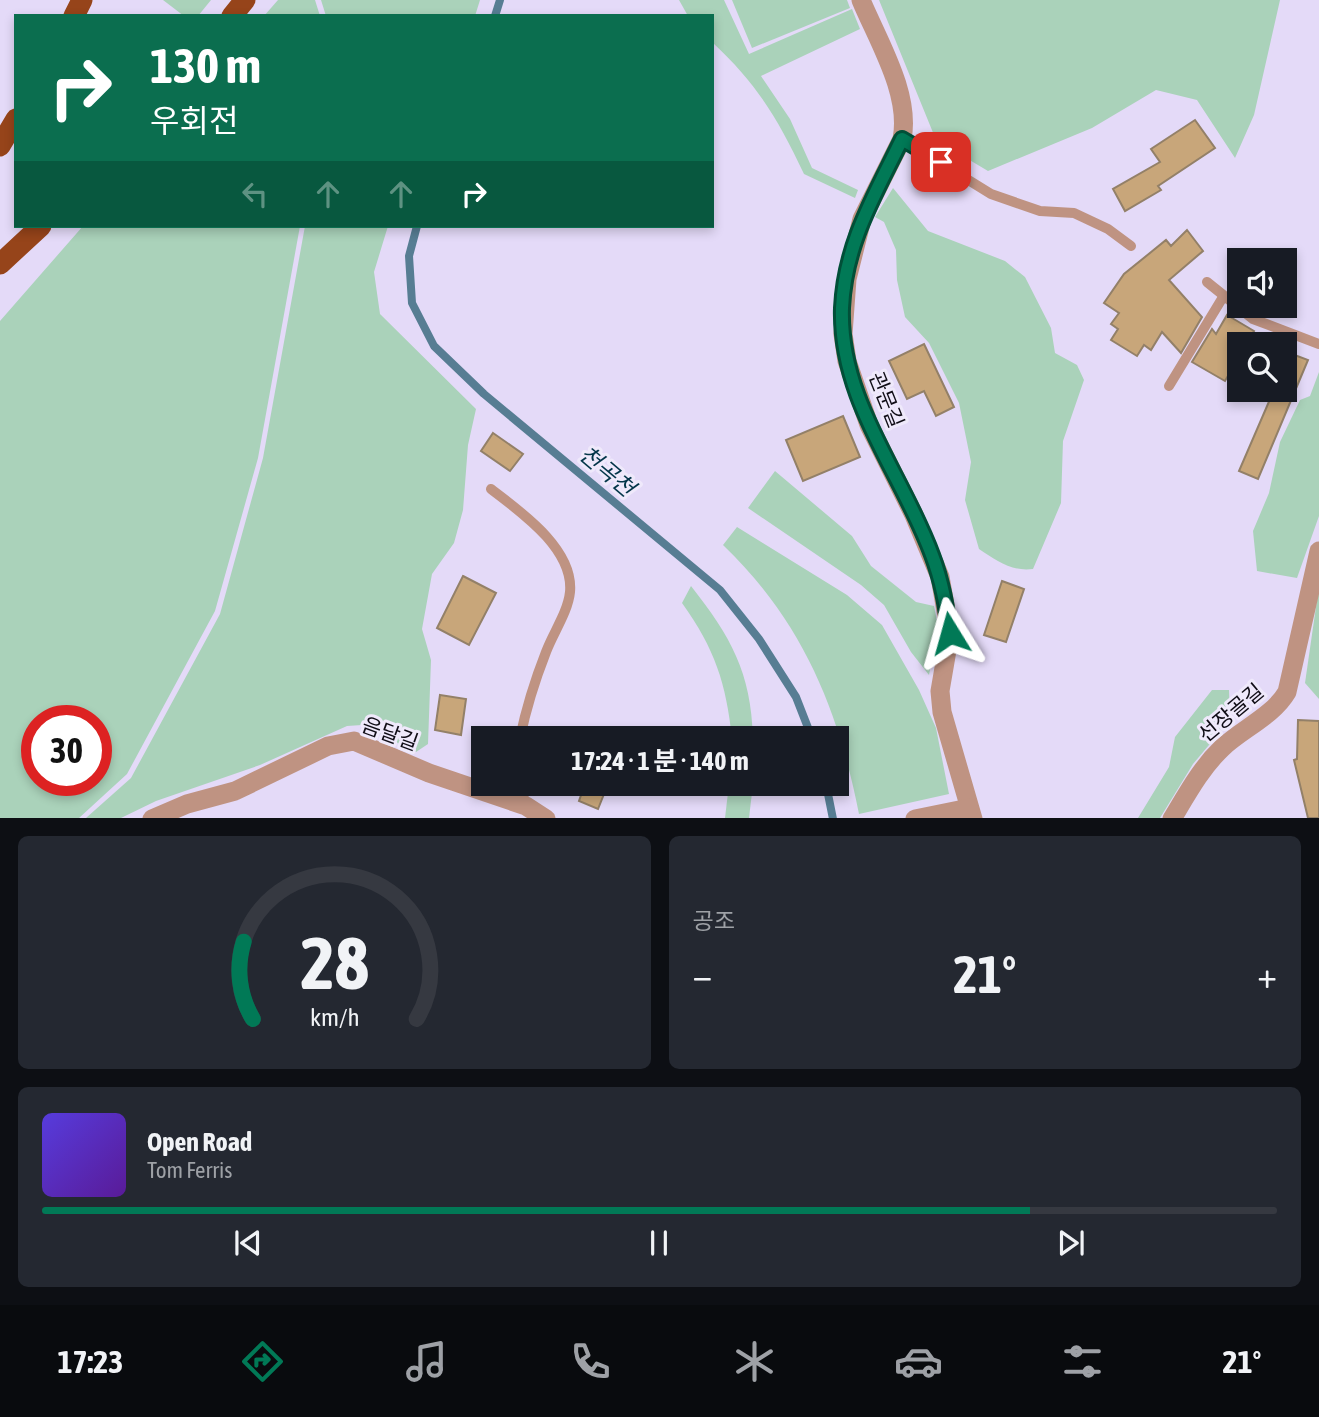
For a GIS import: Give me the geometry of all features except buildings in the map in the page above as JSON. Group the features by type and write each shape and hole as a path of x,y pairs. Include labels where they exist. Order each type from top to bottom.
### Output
{"highway":[{"path":"234,14 245,0"},
{"path":"0,146 14,122"},
{"path":"0,264 39,228"}],"street":[{"name":"관문길","path":"861,0 904,111 902,139 862,219 844,292 843,334 847,361 865,414 914,515 940,577 950,633 940,691 942,712 971,813"},
{"name":"선장골길","path":"1171,818 1207,764 1236,736 1281,702 1287,692 1319,551"},
{"name":"음달길","path":"152,818 187,804 235,791 328,746 354,741 536,814"},
{"path":"915,818 971,813"}],"lane":[{"path":"902,139 991,194 1040,211 1074,213 1108,229 1131,246"},
{"path":"1208,282 1223,297 1254,319 1319,344"},
{"path":"1169,386 1223,297"},
{"path":"491,489 537,527 556,550 568,572 570,593 536,680 523,726"},
{"path":"526,796 536,814"}],"green space":[{"path":"163,0 211,0 200,14 181,14"},
{"path":"278,0 315,0 319,14 266,14"},
{"path":"321,0 480,0 476,14 325,14"},
{"path":"679,0 724,0 749,54 852,9 860,29 761,76 790,119 812,168 858,190 855,198 804,174 766,104 742,73 714,44 714,14 687,14"},
{"path":"732,0 847,0 850,8 752,48"},
{"path":"879,0 1280,0 1254,115 1235,158 1197,100 1156,90 1092,128 988,171 936,140"},
{"path":"893,188 928,231 1005,261 1025,277 1051,328 1055,353 1077,365 1084,380 1063,441 1061,503 1033,569 1011,567 979,549 965,500 971,462 959,403 929,343 905,317 897,280 896,250 884,222 875,217"},
{"path":"81,228 300,228 258,458 215,611 127,774 112,788 112,705 21,705 21,796 103,796 79,818 0,818 0,321"},
{"path":"305,228 387,228 374,272 380,314 476,409 468,445 463,510 454,543 432,574 422,629 431,660 428,744 416,752 362,725 347,726 260,765 156,801 121,818 86,818 131,778 220,614 263,458"},
{"path":"1319,372 1319,516 1297,578 1257,571 1253,531 1269,493 1280,442 1300,400 1310,396"},
{"path":"775,471 852,536 871,566 916,602 934,606 938,626 929,675 911,652 884,605 861,585 748,508"},
{"path":"737,527 847,595 882,625 919,690 936,728 949,794 859,814 849,771 849,726 836,726 813,668 795,636 775,604 723,545"},
{"path":"691,586 728,639 743,674 752,726 730,726 722,683 711,651 682,603"},
{"path":"1319,586 1319,699 1305,683"},
{"path":"1212,690 1229,690 1230,720 1193,764 1160,818 1138,818 1169,767 1175,737"},
{"path":"728,796 752,796 749,818 725,818"}],"waterway":[{"name":"천곡천","path":"496,14 500,0"},
{"name":"천곡천","path":"416,228 409,256 412,303 434,346 484,394 720,590 759,639 796,697 807,726"},
{"name":"천곡천","path":"828,796 833,818"}],"route":[{"path":"941,162 902,139 868,201 851,257 842,306 847,361 856,392 932,553 947,608 950,633"}]}
